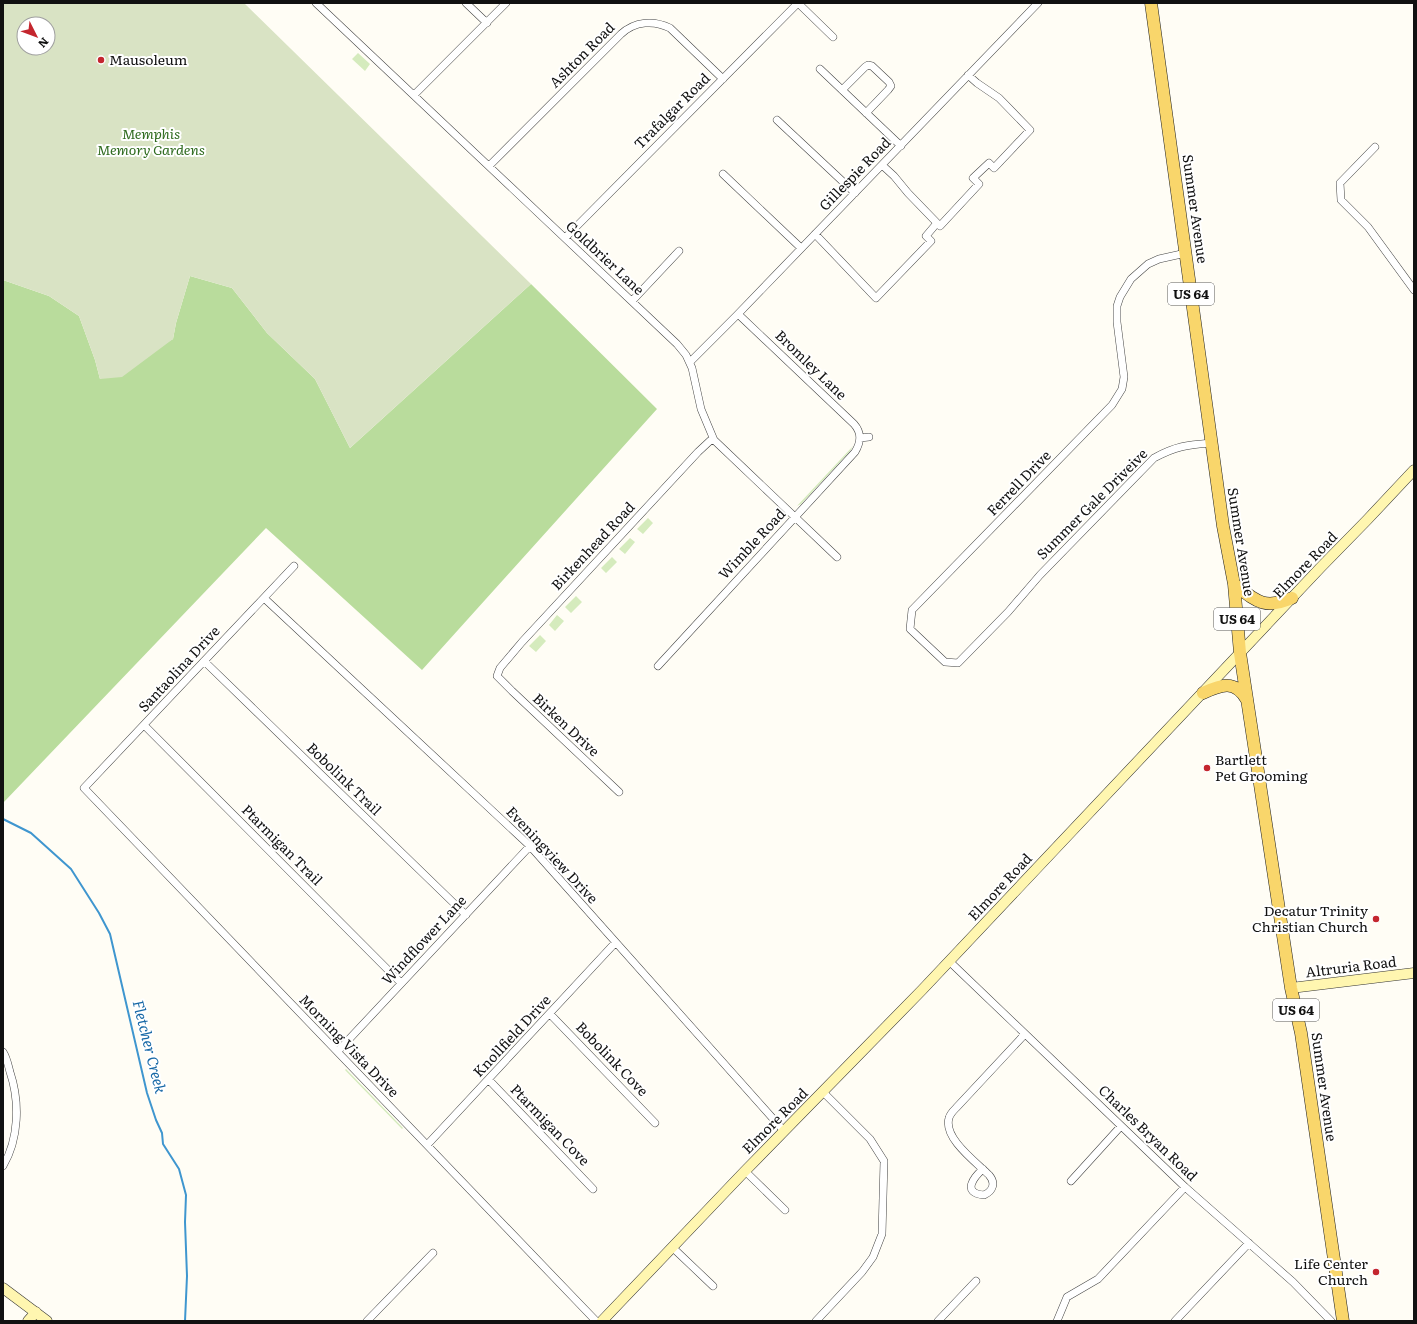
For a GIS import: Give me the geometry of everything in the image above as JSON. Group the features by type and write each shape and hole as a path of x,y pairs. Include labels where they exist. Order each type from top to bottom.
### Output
{"main road":[{"name":"Summer Avenue","path":"1151,3 1211,443 1223,526 1234,584 1240,653 1291,988 1301,1033 1342,1321"},
{"path":"1234,584 1251,598 1262,603 1274,604 1292,598"},
{"path":"1203,693 1220,685 1227,684 1240,690 1247,700"}],"street":[{"name":"Goldbrier Lane","path":"316,3 677,344 690,362 701,409 713,438 723,450 837,557"},
{"path":"466,3 487,22"},
{"path":"414,95 506,3"},
{"path":"798,3 833,36"},
{"name":"Trafalgar Road","path":"565,238 798,3"},
{"name":"Gillespie Road","path":"690,362 1038,3"},
{"name":"Ashton Road","path":"489,166 620,34 635,25 651,22 662,24 670,28 723,79"},
{"path":"842,90 865,66 868,65 872,66 889,82 890,86 888,90 866,114"},
{"path":"820,69 901,146"},
{"path":"882,165 940,226 980,184 974,178 989,163 994,168 1030,130 999,98 968,76"},
{"path":"777,120 855,193"},
{"path":"1375,147 1340,182 1341,200 1368,227 1414,290"},
{"path":"723,174 801,248"},
{"path":"814,234 876,298 931,241 926,236 937,223"},
{"path":"632,301 679,251"},
{"name":"Ferrell Drive","path":"1008,612 958,663 945,662 910,629 912,610 1112,405 1122,389 1124,378 1117,322 1117,306 1120,297 1131,279 1148,264 1159,259 1186,253"},
{"name":"Bromley Lane","path":"738,314 858,428 860,438"},
{"path":"860,438 869,437"},
{"name":"Birkenhead Road","path":"497,676 500,668 522,642 698,452 713,438"},
{"name":"Wimble Road","path":"658,666 855,452 860,438"},
{"name":"Summer Gale Driveive","path":"1008,612 1044,570 1154,458 1169,450 1181,446 1211,443"},
{"name":"Elmore Road","path":"602,1321 949,961 1414,470"},
{"name":"Santaolina Drive","path":"84,788 294,566"},
{"name":"Eveningview Drive","path":"264,598 530,846 784,1131"},
{"name":"Bobolink Trail","path":"204,661 466,915"},
{"name":"Birken Drive","path":"497,676 619,792"},
{"name":"Ptarmigan Trail","path":"144,725 401,983"},
{"name":"Morning Vista Drive","path":"84,788 596,1321"},
{"name":"Windflower Lane","path":"338,1051 530,846"},
{"name":"Knollfield Drive","path":"427,1145 615,943"},
{"name":"Charles Bryan Road","path":"949,961 1185,1187 1249,1242 1331,1321"},
{"name":"Altruria Road","path":"1291,988 1414,973"},
{"name":"Bobolink Cove","path":"550,1014 655,1123"},
{"path":"983,1169 954,1141 949,1131 949,1118 956,1108 1025,1034"},
{"path":"3,1052 14,1083 17,1123 9,1157 3,1166"},
{"name":"Ptarmigan Cove","path":"489,1080 593,1189"},
{"path":"816,1321 870,1262 882,1234 884,1161 870,1139 823,1092"},
{"path":"1071,1181 1121,1126"},
{"path":"745,1171 785,1210"},
{"path":"1057,1321 1067,1297 1098,1279 1185,1187"},
{"path":"1175,1321 1249,1242"},
{"path":"672,1247 713,1286"},
{"path":"367,1321 433,1253"},
{"path":"938,1321 976,1281"},
{"path":"3,1288 47,1321"},
{"path":"28,1321 36,1312"}],"green space":[{"name":"Memphis Memory Gardens","path":"3,3 244,3 531,284 350,448 315,379 267,333 232,288 190,276 176,323 173,339 122,377 100,379 95,360 79,316 49,296 3,280"},
{"path":"358,53 370,64 365,71 352,59"},
{"path":"190,276 232,288 267,333 315,379 350,448 531,284 657,409 422,670 266,528 3,803 3,280 49,296 79,316 95,360 100,379 173,339 176,323"},
{"path":"853,446 801,504 797,506"},
{"path":"648,518 653,523 643,534 637,529"},
{"path":"630,538 635,542 625,554 619,549"},
{"path":"612,557 617,562 606,573 601,568"},
{"path":"576,596 582,602 571,613 565,607"},
{"path":"557,615 564,621 555,631 549,625"},
{"path":"540,635 546,641 536,652 529,646"},
{"path":"346,1069 403,1128 402,1129 345,1070"}],"waterway":[{"name":"Fletcher Creek","path":"3,819 31,833 71,869 99,913 110,934 147,1093 162,1133 163,1144 179,1169 186,1195 185,1222 187,1276 185,1321"}],"place":[{"name":"Mausoleum","path":"101,60"},
{"name":"Bartlett Pet Grooming","path":"1207,768"},
{"name":"Decatur Trinity Christian Church","path":"1376,919"},
{"name":"Life Center Church","path":"1376,1272"}]}
